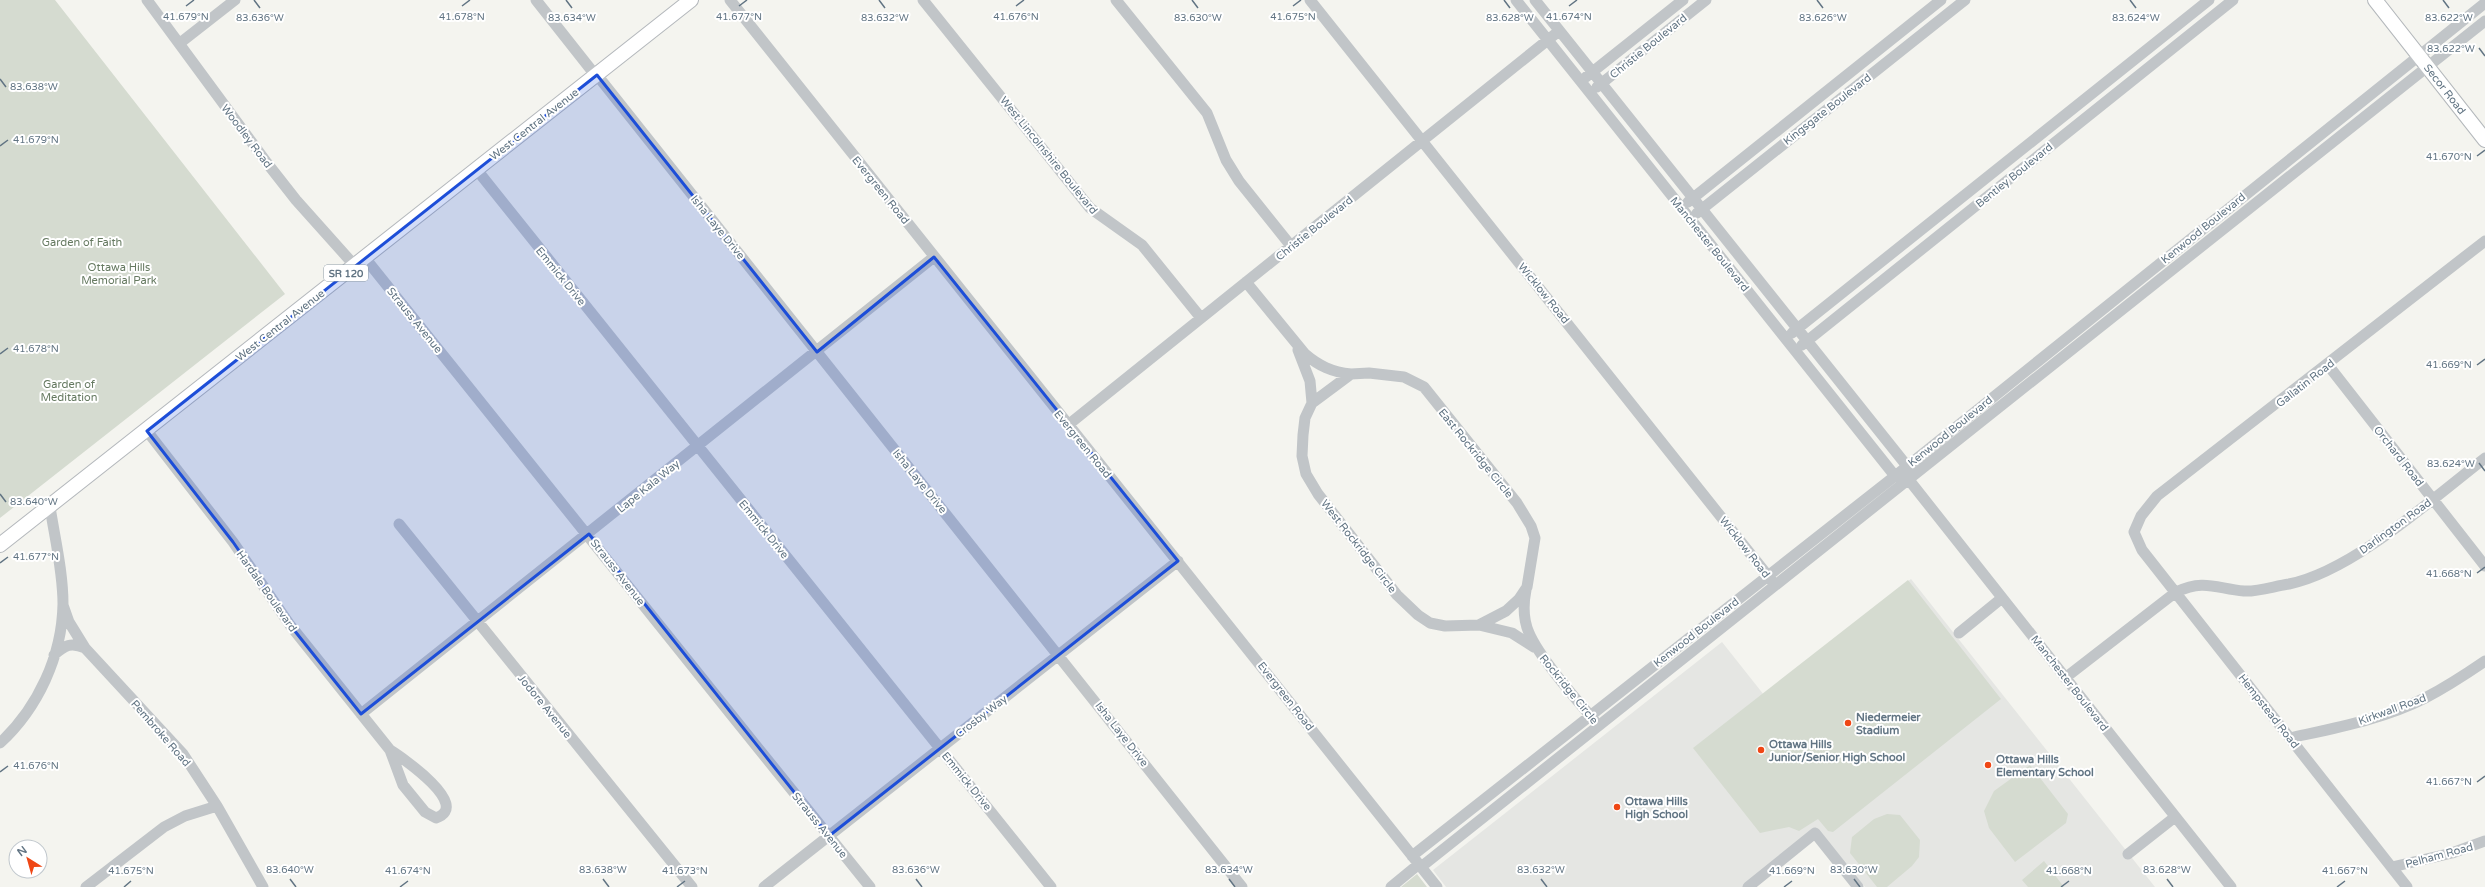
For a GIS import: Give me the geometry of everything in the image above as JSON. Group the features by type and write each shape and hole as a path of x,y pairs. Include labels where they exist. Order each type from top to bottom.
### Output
{"main road":[{"name":"West Central Avenue","path":"0,545 147,431 691,0"},
{"name":"Secor Road","path":"2375,0 2485,140"}],"street":[{"name":"Woodley Road","path":"147,0 296,200 360,262"},
{"path":"180,43 235,0"},
{"name":"Isha Laye Drive","path":"536,0 1059,655 1242,887"},
{"name":"Evergreen Road","path":"730,0 1437,887"},
{"name":"West Lincolnshire Boulevard","path":"923,0 1090,208 1142,245 1201,318"},
{"path":"1116,0 1207,113 1226,160 1239,181 1290,246"},
{"name":"Wicklow Road","path":"1310,0 1776,586"},
{"name":"Manchester Boulevard","path":"1516,0 1895,476"},
{"name":"Manchester Boulevard","path":"1535,0 1907,466"},
{"name":"Christie Boulevard","path":"1581,81 1683,0"},
{"name":"Christie Boulevard","path":"1590,92 1706,0"},
{"name":"Kingsgate Boulevard","path":"1681,207 1941,0"},
{"name":"Kingsgate Boulevard","path":"1690,218 1964,0"},
{"name":"Bentley Boulevard","path":"1786,338 2209,0"},
{"name":"Bentley Boulevard","path":"1795,350 2232,0"},
{"name":"Kenwood Boulevard","path":"1417,862 1599,727 1909,480 2423,61 2485,3"},
{"name":"Kenwood Boulevard","path":"1417,862 1590,716 1767,576 2423,61 2485,21"},
{"name":"Christie Boulevard","path":"1068,425 1559,31"},
{"name":"Emmick Drive","path":"477,170 1051,887"},
{"name":"Gallatin Road","path":"2134,532 2141,516 2158,496 2328,365 2485,241"},
{"name":"Lape Kala Way","path":"361,714 589,534 934,257"},
{"name":"Strauss Avenue","path":"360,262 589,534 702,680 870,887"},
{"path":"1246,282 1296,346 1320,366 1335,372 1351,374"},
{"path":"1296,346 1310,381 1312,403"},
{"name":"Orchard Road","path":"2328,365 2485,566"},
{"path":"1312,403 1351,374"},
{"name":"East Rockridge Circle","path":"1351,374 1386,374 1404,377 1424,387 1517,503 1531,526 1535,538 1534,550 1527,587 1519,599 1506,611"},
{"name":"West Rockridge Circle","path":"1312,403 1305,418 1302,456 1306,474 1318,494 1397,595 1418,615 1430,623 1462,627 1479,626 1506,611"},
{"name":"Hardale Boulevard","path":"147,431 233,542 290,625 390,750 420,771 442,796 447,807 445,813 441,817 436,818 425,812 406,788 399,778 390,750"},
{"name":"Darlington Road","path":"2066,678 2176,592 2197,584 2245,591 2291,583 2324,571 2366,548 2485,458"},
{"path":"1895,476 1909,480 1907,466"},
{"name":"Manchester Boulevard","path":"1909,480 2231,887"},
{"name":"Pembroke Road","path":"0,742 31,707 45,681 60,633 63,605 62,578 50,507"},
{"name":"Jodore Avenue","path":"399,524 692,887"},
{"name":"Hempstead Road","path":"2134,532 2142,550 2407,887"},
{"name":"Crosby Way","path":"764,887 1178,561"},
{"name":"Rockridge Circle","path":"1527,587 1524,607 1525,620 1529,634 1539,651 1599,727"},
{"path":"1959,633 2002,598"},
{"name":"Pembroke Road","path":"63,605 69,622 85,648 183,754 217,806 264,887"},
{"name":"Rockridge Circle","path":"1479,626 1512,633 1539,651"},
{"path":"54,655 64,646 74,644 85,648"},
{"name":"Kirkwall Road","path":"2290,738 2351,724 2403,707 2424,698 2485,661"},
{"path":"86,887 164,827 185,816 217,806"},
{"path":"2128,854 2175,817"},
{"path":"1748,887 1815,833 1858,887"},
{"name":"Pelham Road","path":"2392,867 2452,853 2485,841"},
{"path":"1391,887 1417,862"}],"highlighted area":[{"path":"597,75 817,352 934,257 1178,561 829,836 589,534 361,714 290,625 233,542 147,431"}],"shaded area":[{"name":"Ottawa Hills Junior/Senior High School","path":"1911,579 2155,887 1865,887 1820,832 1743,887 1446,887 1433,870 1722,642 1764,695"}],"green space":[{"name":"Ottawa Hills Memorial Park","path":"0,0 55,0 285,294 0,518"},
{"name":"Niedermeier Stadium","path":"1908,580 2001,699 1833,832 1828,831 1818,819 1799,831 1789,827 1760,833 1693,748"},
{"path":"2030,765 2068,814 2066,823 2015,862 1989,828 1984,811 1994,791"},
{"path":"1887,814 1900,815 1920,840 1919,857 1912,866 1887,887 1877,887 1850,853 1852,837 1874,819"},
{"path":"2044,861 2064,887 2028,887 2022,880"},
{"path":"1417,874 1427,887 1401,887"}],"place":[{"name":"Niedermeier Stadium","path":"1848,723"},
{"name":"Ottawa Hills Junior/Senior High School","path":"1761,750"},
{"name":"Ottawa Hills Elementary School","path":"1988,765"},
{"name":"Ottawa Hills High School","path":"1617,807"}],"park label":[{"name":"Garden of Faith","path":"82,242"},
{"name":"Garden of Meditation","path":"69,390"}]}
